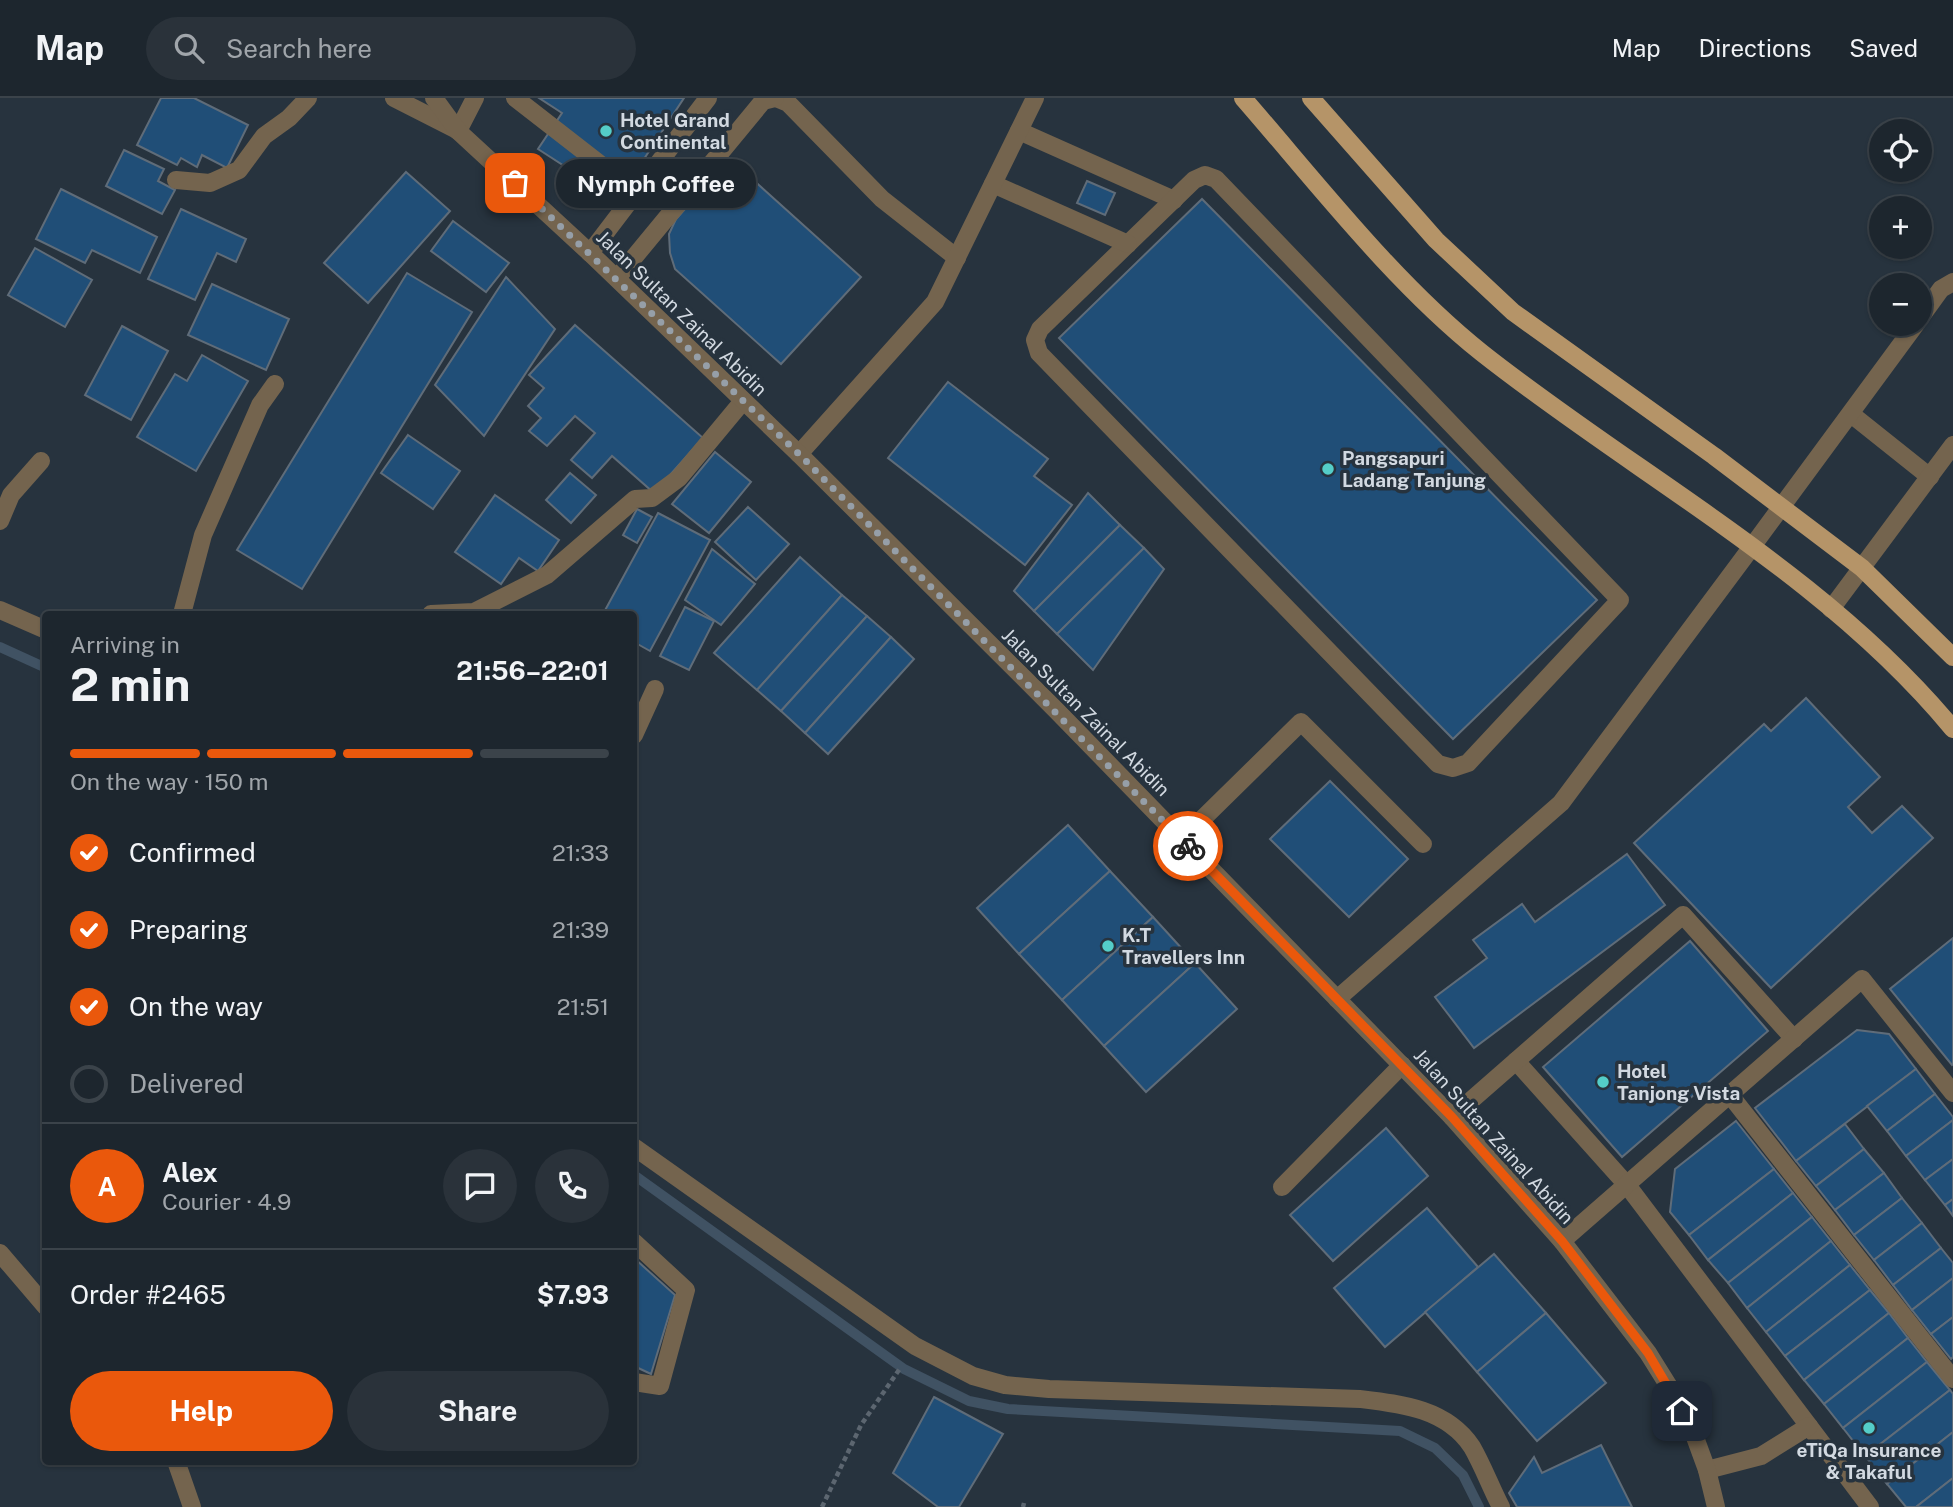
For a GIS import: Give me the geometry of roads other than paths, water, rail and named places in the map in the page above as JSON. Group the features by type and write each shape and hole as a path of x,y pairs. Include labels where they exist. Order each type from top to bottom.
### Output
{"main road":[{"path":"1243,98 1402,279 1481,352 1752,548 1831,609 1864,637 1953,729"},
{"path":"1311,98 1436,240 1513,312 1714,456 1862,568 1953,657"}],"street":[{"path":"176,180 209,183 239,170 264,135 289,118 307,98"},
{"name":"Jalan Sultan Zainal Abidin","path":"394,98 458,131"},
{"name":"Jalan Sultan Zainal Abidin","path":"434,98 458,131 617,278 799,454 1182,839 1452,1117 1562,1241 1648,1353 1692,1429 1707,1470 1716,1507"},
{"path":"458,131 475,98"},
{"path":"515,98 636,192"},
{"path":"590,253 708,98"},
{"path":"617,278 764,101 776,98 788,103 882,199 957,258"},
{"path":"799,454 935,302 1035,98"},
{"path":"1019,131 1174,200"},
{"path":"1205,175 1216,179 1620,600 1468,763 1453,768 1438,764 1039,353 1035,340 1040,329 1174,200 1194,180 1205,175"},
{"path":"993,184 1128,244"},
{"path":"1932,304 1947,286 1953,273"},
{"path":"1337,999 1561,803 1907,336"},
{"path":"184,611 203,535 260,405 275,384"},
{"path":"476,611 547,575 635,499 652,498 678,478 744,401"},
{"path":"1851,414 1930,477"},
{"path":"1831,609 1953,445"},
{"path":"0,521 11,495 41,461"},
{"path":"0,610 42,628"},
{"path":"637,728 655,689"},
{"path":"1182,839 1301,722 1423,844"},
{"path":"1452,1117 1683,915 1794,1039"},
{"path":"1562,1241 1862,979 1953,1093"},
{"path":"1516,1061 1627,1185 1870,1507"},
{"path":"1282,1187 1402,1065"},
{"path":"1730,1095 1953,1379"},
{"path":"637,1149 915,1346 973,1376 1006,1385 1049,1389 1360,1399 1406,1404 1448,1421 1471,1446 1501,1507"},
{"path":"637,1245 686,1290 660,1386 637,1382"},
{"path":"0,1253 42,1302"},
{"path":"1707,1470 1762,1456 1809,1426"},
{"path":"177,1465 192,1507"}],"waterway":[{"path":"0,647 42,666"},
{"path":"637,1177 904,1369 969,1401 1008,1409 1400,1431 1435,1448 1463,1475 1479,1507"}],"place":[{"name":"Hotel Grand Continental","path":"606,131"},
{"name":"Nymph Coffee","path":"515,183"},
{"name":"Pangsapuri Ladang Tanjung","path":"1328,469"},
{"name":"K.T Travellers Inn","path":"1108,946"},
{"name":"Hotel Tanjong Vista","path":"1603,1082"},
{"name":"eTiQa Insurance & Takaful","path":"1869,1428"}]}
